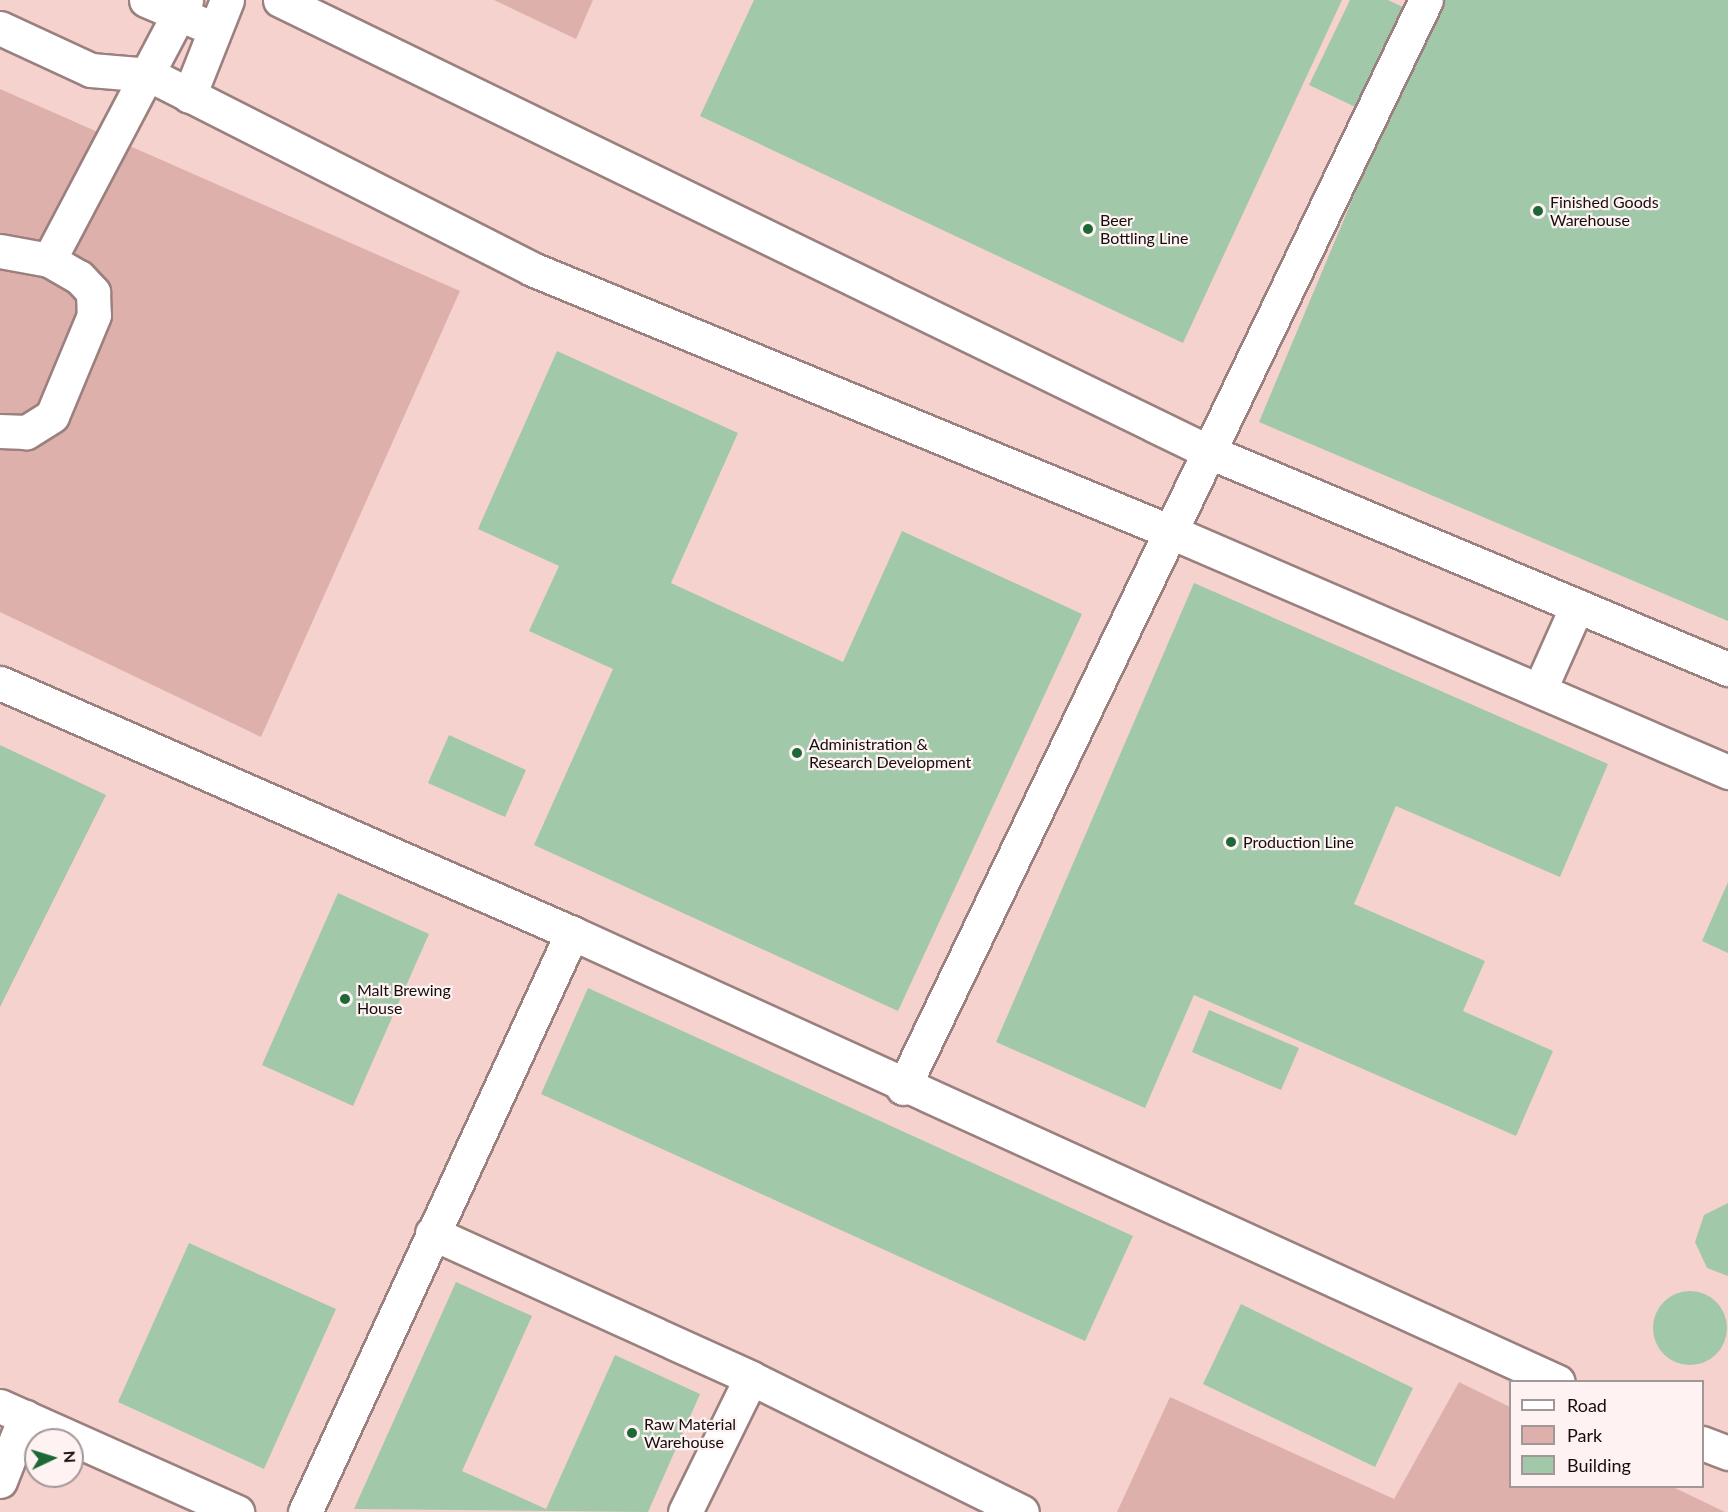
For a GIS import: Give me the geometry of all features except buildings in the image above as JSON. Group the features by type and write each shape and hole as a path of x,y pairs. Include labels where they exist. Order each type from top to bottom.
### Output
{"lane":[{"path":"146,0 183,7 216,30"},
{"path":"189,96 227,0"},
{"path":"279,0 1207,451 1728,669"},
{"path":"903,1088 1171,532 1207,451 1426,0"},
{"path":"49,260 150,75 183,7"},
{"path":"0,28 91,69 150,75 532,269 1171,532 1540,689 1728,772"},
{"path":"0,251 49,260 93,292 94,315 52,416 26,432 0,431"},
{"path":"1540,689 1577,606"},
{"path":"0,683 572,933 903,1088 1554,1380"},
{"path":"305,1512 572,933"},
{"path":"432,1233 751,1378 1022,1512"},
{"path":"686,1512 751,1378"},
{"path":"0,1481 13,1412 237,1512"},
{"path":"1704,1444 1728,1454"}],"shaded area":[{"path":"0,0 1728,0 1728,1512 0,1512"}],"green space":[{"path":"494,0 593,0 576,39"},
{"path":"0,89 460,291 261,737 0,612"},
{"path":"1459,1382 1509,1407 1509,1488 1675,1488 1725,1512 1117,1512 1170,1397 1394,1499"}],"place":[{"name":"Finished Goods Warehouse","path":"1538,211"},
{"name":"Beer Bottling Line","path":"1088,229"},
{"name":"Administration & Research Development","path":"797,753"},
{"name":"Production Line","path":"1231,842"},
{"name":"Malt Brewing House","path":"345,999"},
{"name":"Raw Material Warehouse","path":"632,1433"}]}
